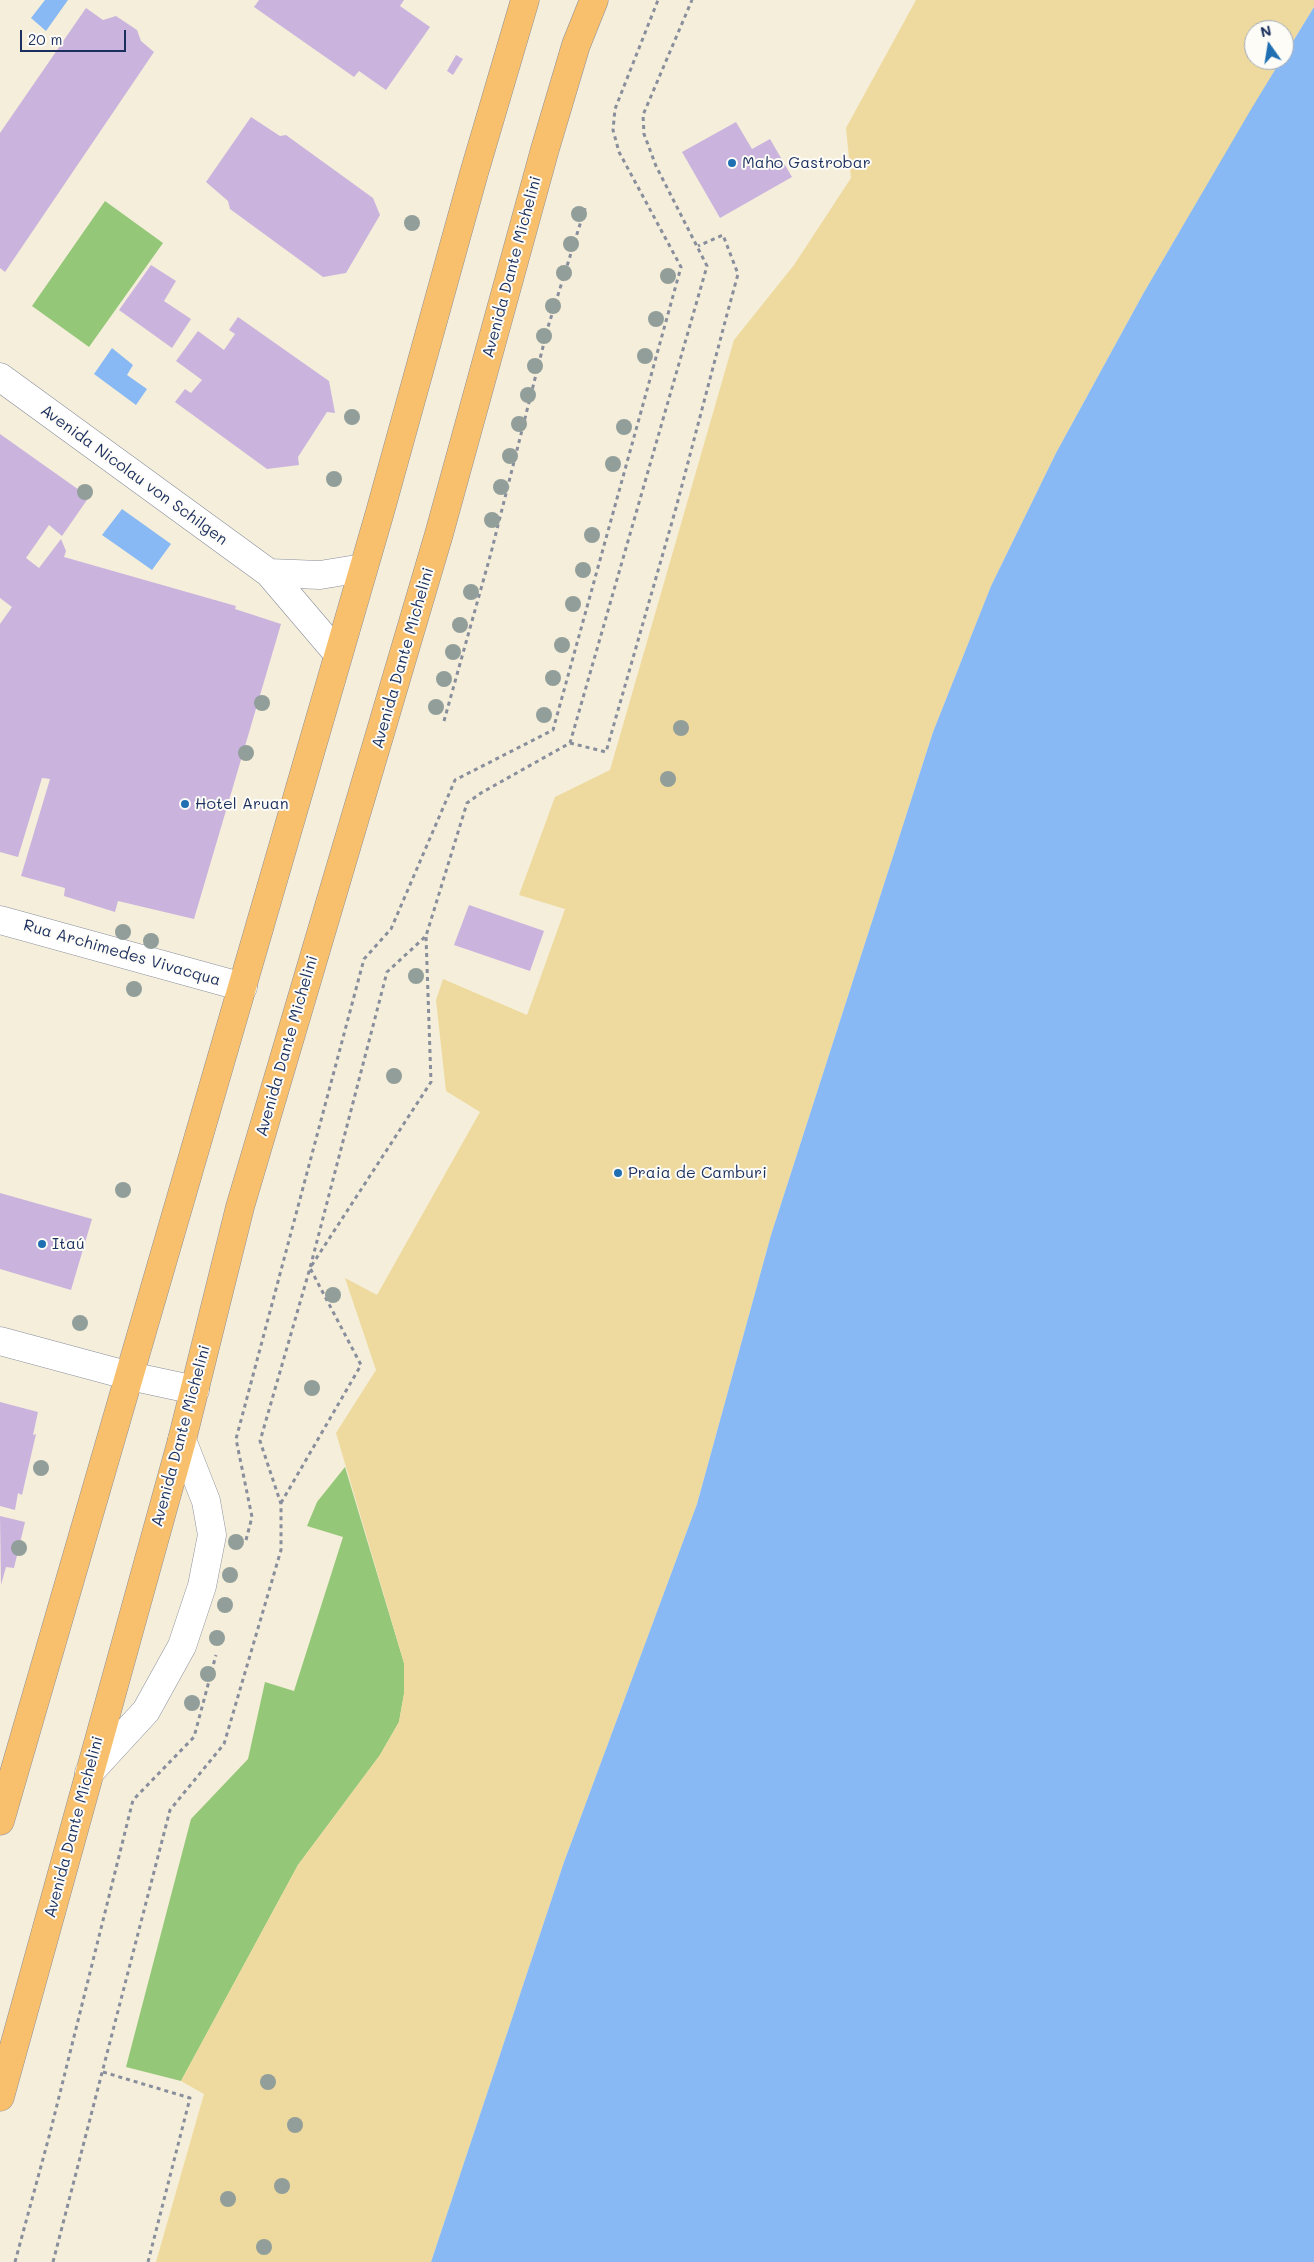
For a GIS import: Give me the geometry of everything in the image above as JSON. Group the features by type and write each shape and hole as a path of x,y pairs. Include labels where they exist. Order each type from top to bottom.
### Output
{"main road":[{"path":"0,1822 8,1764 130,1376 525,0"},
{"name":"Avenida Dante Michelini","path":"0,2097 182,1440 240,1207 439,534 545,149 576,45 594,0"}],"street":[{"name":"Avenida Nicolau von Schilgen","path":"0,376 269,573 338,654"},
{"path":"269,573 320,575 363,568"},
{"name":"Rua Archimedes Vivacqua","path":"0,920 243,987"},
{"path":"0,1341 130,1376 195,1390"},
{"path":"89,1773 146,1711 182,1646 202,1586 212,1535 206,1501 182,1440"}],"path":[{"path":"244,1545 252,1516 236,1439 364,959 390,929 455,780 554,730 681,267 619,152 614,130 615,109 658,0"},
{"path":"570,743 707,266 656,166 644,134 643,115 692,0"},
{"path":"444,721 491,553 548,326 586,205"},
{"path":"310,1268 431,1082 426,936 467,803 481,793 570,743 606,752 676,508 738,274 723,235 698,246"},
{"path":"52,2262 170,1810 224,1744 282,1550 281,1504 260,1441 310,1268 387,972 426,936"},
{"path":"281,1504 361,1365 310,1268"},
{"path":"15,2262 50,2133 133,1800 194,1737 217,1651"},
{"path":"103,2072 190,2098 148,2262"}],"green space":[{"path":"105,201 163,243 89,347 32,306"},
{"path":"345,1467 404,1663 404,1694 399,1722 380,1755 298,1865 181,2081 126,2067 191,1819 248,1759 265,1682 294,1691 343,1537 307,1526 317,1502"}],"sand":[{"name":"Praia de Camburi","path":"916,0 1314,0 1314,7 1294,40 1294,20 1244,20 1244,70 1275,70 1143,294 1056,453 991,586 933,732 771,1235 697,1504 564,1862 431,2262 156,2262 204,2094 181,2081 298,1865 380,1755 399,1722 404,1694 404,1663 336,1433 376,1370 345,1278 377,1295 480,1112 446,1091 436,1000 443,979 527,1015 565,909 519,895 555,797 610,770 734,340 794,265 851,178 846,128"}],"water":[{"path":"45,0 68,0 46,31 31,18"},
{"path":"1314,7 1314,2262 431,2262 564,1862 697,1504 771,1235 933,732 991,586 1056,453 1143,294 1275,70 1294,70 1294,40"},
{"path":"112,348 133,365 127,375 147,389 136,405 94,374"},
{"path":"122,509 171,544 152,570 102,535"}],"building":[{"path":"259,0 404,0 400,6 430,27 386,90 359,71 354,77 254,7"},
{"path":"86,8 103,20 116,16 137,30 141,41 154,52 5,272 0,268 0,133"},
{"path":"456,55 463,59 453,75 447,71"},
{"path":"251,117 280,136 286,135 373,198 380,215 346,273 323,277 230,209 228,201 206,182"},
{"path":"736,122 752,149 770,139 792,177 720,218 682,152"},
{"path":"151,265 176,281 164,301 191,319 172,348 119,310"},
{"path":"238,317 329,381 335,413 327,412 298,457 299,465 267,469 175,402 185,389 191,393 202,380 176,361 198,331 224,350 235,334 229,330"},
{"path":"0,434 89,497 62,536 49,525 26,558 39,568 61,539 66,551 64,557 236,606 235,609 281,624 194,919 118,901 115,912 64,896 65,888 21,876 50,779 42,778 18,857 0,852 0,624 12,607 0,598"},
{"path":"469,905 544,931 530,971 454,945"},
{"name":"Itaú","path":"0,1193 92,1219 71,1290 0,1269"},
{"path":"0,1402 38,1412 33,1435 36,1434 22,1495 18,1493 15,1510 0,1506"},
{"path":"0,1516 25,1522 14,1568 6,1567 1,1585"}],"place":[{"name":"Maho Gastrobar","path":"732,163"},
{"name":"Hotel Aruan","path":"185,804"},
{"name":"Praia de Camburi","path":"618,1173"},
{"name":"Itaú","path":"42,1244"}]}
